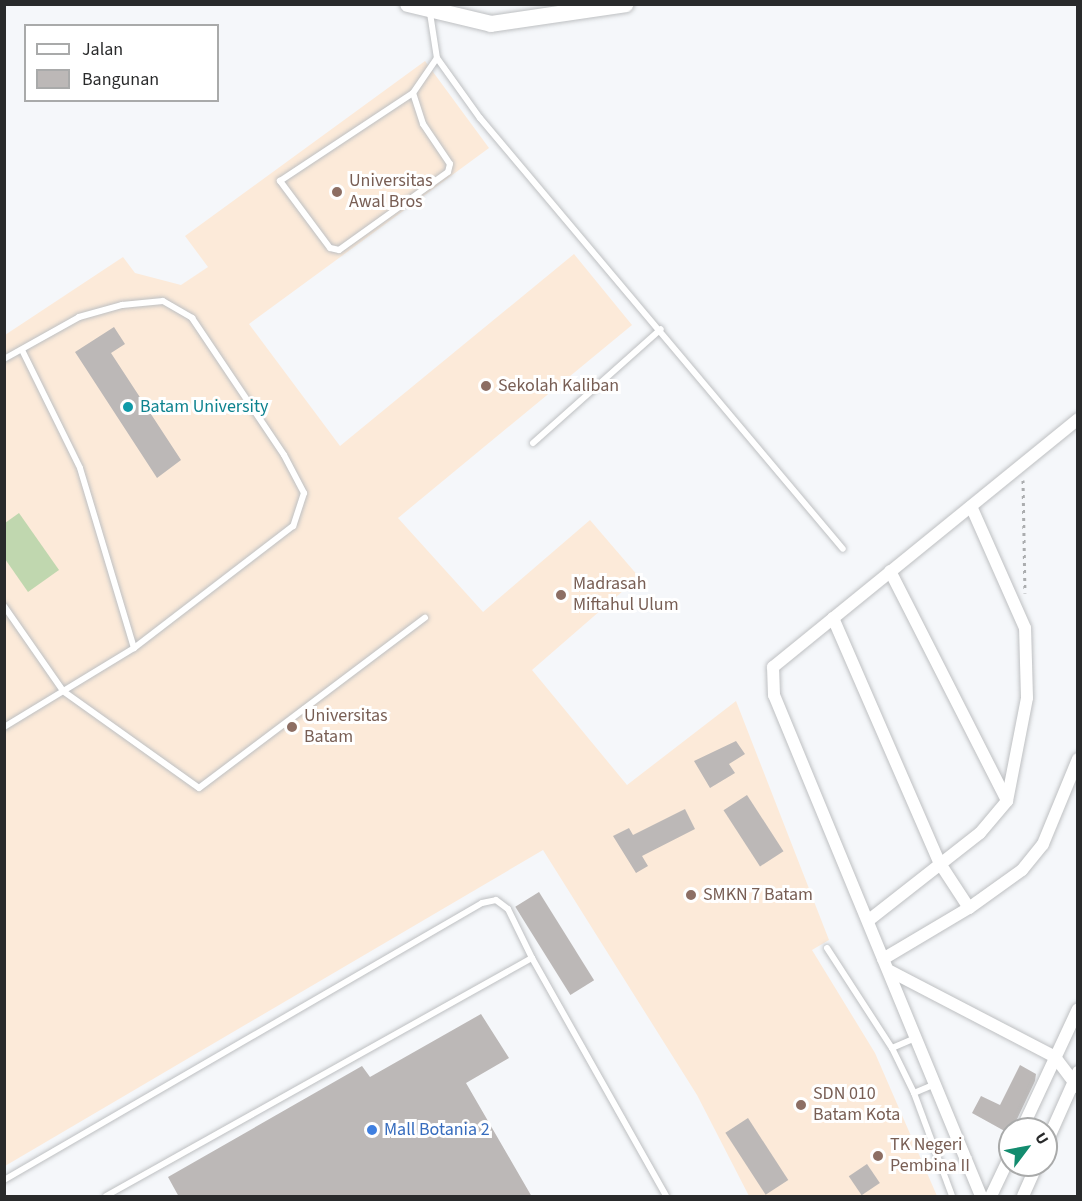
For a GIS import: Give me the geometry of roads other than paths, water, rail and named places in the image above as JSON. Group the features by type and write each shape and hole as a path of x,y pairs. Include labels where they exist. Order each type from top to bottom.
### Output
{"main road":[{"path":"408,4 430,13 491,24 626,4"}],"street":[{"path":"981,1197 869,920 774,695 773,667 1077,419"},
{"path":"869,920 939,862 993,822 1006,801 1027,698 1025,628 971,507"},
{"path":"890,571 1006,801"},
{"path":"833,618 939,862 969,908"},
{"path":"883,959 969,908 1022,870 1043,844 1077,759"},
{"path":"890,971 1055,1057 1076,1081 1058,1119"},
{"path":"1028,1117 1077,1009"},
{"path":"991,1197 1000,1177"},
{"path":"1023,1197 1032,1177"}],"lane":[{"path":"430,13 437,58 480,118 661,329 843,549"},
{"path":"413,93 423,124 450,164 448,172 339,250 330,248 280,181 413,93 437,58"},
{"path":"4,359 79,317 122,305 163,301 192,318 299,478 304,494 293,526 134,648 4,727"},
{"path":"533,443 661,329"},
{"path":"22,350 80,468 134,648"},
{"path":"4,606 63,691 199,788 425,618"},
{"path":"4,1180 482,903 496,900 508,909 532,958 666,1197"},
{"path":"827,948 892,1048 914,1093 952,1197"},
{"path":"106,1197 532,958"},
{"path":"892,1048 916,1038"},
{"path":"914,1093 935,1084"}],"place":[{"name":"Universitas Awal Bros","path":"337,192"},
{"name":"Sekolah Kaliban","path":"486,386"},
{"name":"Batam University","path":"128,407"},
{"name":"Madrasah Miftahul Ulum","path":"561,595"},
{"name":"Universitas Batam","path":"292,727"},
{"name":"SMKN 7 Batam","path":"691,895"},
{"name":"SDN 010 Batam Kota","path":"801,1105"},
{"name":"Mall Botania 2","path":"372,1130"},
{"name":"TK Negeri Pembina II","path":"878,1156"}]}
